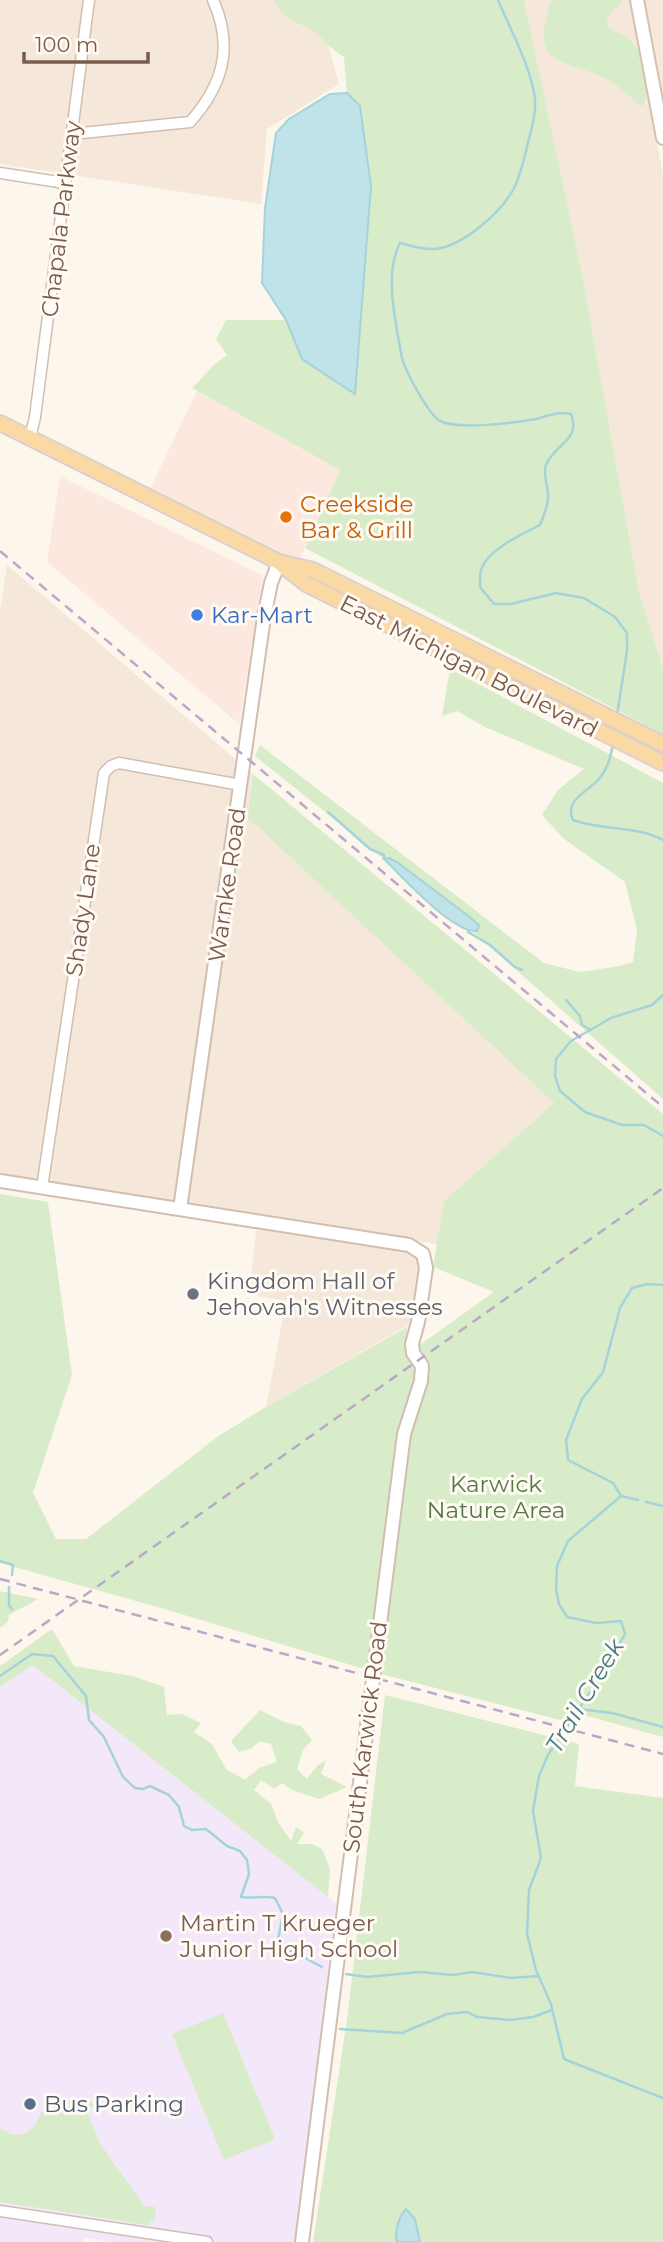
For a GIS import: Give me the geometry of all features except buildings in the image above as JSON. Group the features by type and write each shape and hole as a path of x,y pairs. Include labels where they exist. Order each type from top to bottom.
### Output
{"main road":[{"name":"East Michigan Boulevard","path":"0,423 279,562 306,584 663,763"},
{"name":"East Michigan Boulevard","path":"279,562 313,570 663,744"}],"street":[{"name":"Chapala Parkway","path":"30,438 35,417 89,0"},
{"path":"72,134 190,122 214,90 222,68 220,19 213,0"},
{"path":"637,0 663,138"},
{"path":"0,173 65,183"},
{"name":"Warnke Road","path":"180,1209 264,617 271,583 279,562"},
{"name":"Shady Lane","path":"42,1188 104,773 111,766 119,764 241,785"},
{"path":"0,1181 180,1209"},
{"name":"South Karwick Road","path":"180,1209 409,1245 423,1254 426,1268 412,1344 413,1353 422,1366 421,1381 404,1434 302,2242"},
{"path":"0,2211 207,2242"}],"shaded area":[{"path":"0,0 316,0 339,84 267,129 261,204 0,164"},
{"path":"524,0 630,0 663,175 663,668 639,592 582,274"},
{"path":"643,0 663,0 663,107"},
{"path":"197,391 340,470 298,562 280,559 148,493"},
{"path":"60,476 263,576 239,724 47,562"},
{"path":"7,565 253,774 247,817 554,1103 444,1201 437,1244 0,1177 0,610"},
{"path":"257,1224 407,1247 419,1255 423,1268 415,1321 266,1407 286,1301 249,1294"},
{"name":"Martin T Krueger Junior High School","path":"33,1665 336,1903 295,2242 109,2242 84,2238 83,2242 0,2242 0,1687"}],"green space":[{"path":"275,0 524,0 582,274 639,592 663,668 663,734 305,548 340,470 192,388 227,355 216,339 226,320 286,320 302,359 360,106 347,93 344,57 313,31 285,16"},
{"path":"552,0 623,0 608,17 606,25 626,37 639,51 648,78 643,105 640,106 606,79 552,56 546,48 544,36"},
{"path":"450,669 663,783 663,1099 473,932 477,931 471,918 389,858 384,859 255,756 260,745 544,963 580,972 633,962 637,930 625,882 564,839 542,815 558,790 584,769 485,727 457,711 442,716"},
{"name":"Karwick Nature Area","path":"253,774 663,1114 663,1737 580,1714 560,1720 381,1674 0,1563 0,1194 48,1202 72,1375 33,1493 56,1539 86,1539 217,1437 266,1407 407,1327 407,1354 494,1292 433,1267 444,1201 554,1103 247,817"},
{"path":"0,1591 38,1599 9,1615 8,1622 0,1628"},
{"path":"52,1629 74,1666 132,1676 164,1687 167,1715 182,1714 201,1723 194,1732 212,1744 226,1769 245,1780 259,1768 277,1762 271,1744 260,1741 252,1748 239,1752 231,1741 260,1710 284,1722 301,1726 312,1740 303,1750 297,1769 307,1779 318,1765 326,1761 321,1774 347,1787 319,1799 292,1790 282,1783 274,1789 261,1780 254,1790 271,1804 278,1822 291,1841 296,1827 304,1833 297,1844 312,1844 322,1849 330,1869 328,1897 33,1665 0,1687 0,1666"},
{"path":"385,1695 579,1744 575,1786 663,1798 663,2242 313,2242 347,2020"},
{"path":"223,2013 275,2139 224,2160 172,2034"},
{"path":"77,2097 91,2102 94,2107 86,2109 99,2142 144,2206 155,2207 156,2217 148,2225 0,2202 0,2128 14,2135 25,2133 35,2125 41,2112"}],"water":[{"path":"347,93 360,106 371,186 355,394 302,359 286,320 262,283 265,208 276,133 289,119 330,94"},
{"path":"389,858 471,918 479,925 477,931 467,930 442,914 384,859"},
{"path":"406,2209 415,2219 420,2242 397,2242 398,2224"}],"waterway":[{"name":"Trail Creek","path":"498,0 525,62 535,100 523,165 516,183 501,207 470,234 436,249 400,243 392,277 398,337 402,358 413,382 424,402 440,421 460,425 487,425 526,421 557,413 571,414 573,430 546,465 548,501 540,525 506,543 490,556 481,570 480,587 494,604 511,604 556,593 584,598 615,617 627,633 627,651 617,715"},
{"name":"Trail Creek","path":"613,743 601,776 571,807 573,820 641,832 663,840"},
{"path":"328,812 370,849 384,855 384,859"},
{"path":"468,932 522,970"},
{"name":"Trail Creek","path":"663,995 652,1005 611,1018 571,1041 556,1059 555,1076 560,1091 585,1112 622,1125 644,1125 663,1136"},
{"path":"566,1000 580,1016 582,1025 591,1030"},
{"name":"Trail Creek","path":"663,1285 647,1284 632,1288 620,1308 603,1372 582,1399 566,1440 568,1460 613,1483 621,1496 568,1541 557,1566 556,1589 559,1604 567,1617 596,1623 621,1621 625,1634 601,1676 548,1755 539,1776 533,1811 541,1858 529,1890 527,1934 536,1970 551,2004 564,2059 663,2098"},
{"path":"621,1496 638,1500"},
{"path":"646,1502 663,1506"},
{"path":"0,1561 13,1565 12,1575"},
{"path":"9,1587 9,1605 12,1609"},
{"path":"0,1676 32,1654 53,1656 86,1696 89,1720 104,1737 123,1777 135,1788 150,1786 169,1795 179,1807 184,1826 192,1830 206,1829 227,1846 240,1851 247,1860 249,1874 241,1897 275,1898 283,1914 278,1940 284,1949 322,1967"},
{"path":"579,1709 612,1713 663,1727"},
{"path":"346,1974 367,1977 420,1972 453,1975 472,1972 511,1978 538,1976"},
{"path":"340,2029 402,2033 447,2014 467,2012 477,2017 510,2020 533,2017 552,2010"}],"railway":[{"path":"0,551 663,1107"},
{"path":"0,1655 663,1188"},
{"path":"0,1579 663,1754"}],"place":[{"name":"Creekside Bar & Grill","path":"286,517"},
{"name":"Kar-Mart","path":"197,615"},
{"name":"Kingdom Hall of Jehovah's Witnesses","path":"193,1294"},
{"name":"Martin T Krueger Junior High School","path":"166,1936"},
{"name":"Bus Parking","path":"30,2104"}]}
